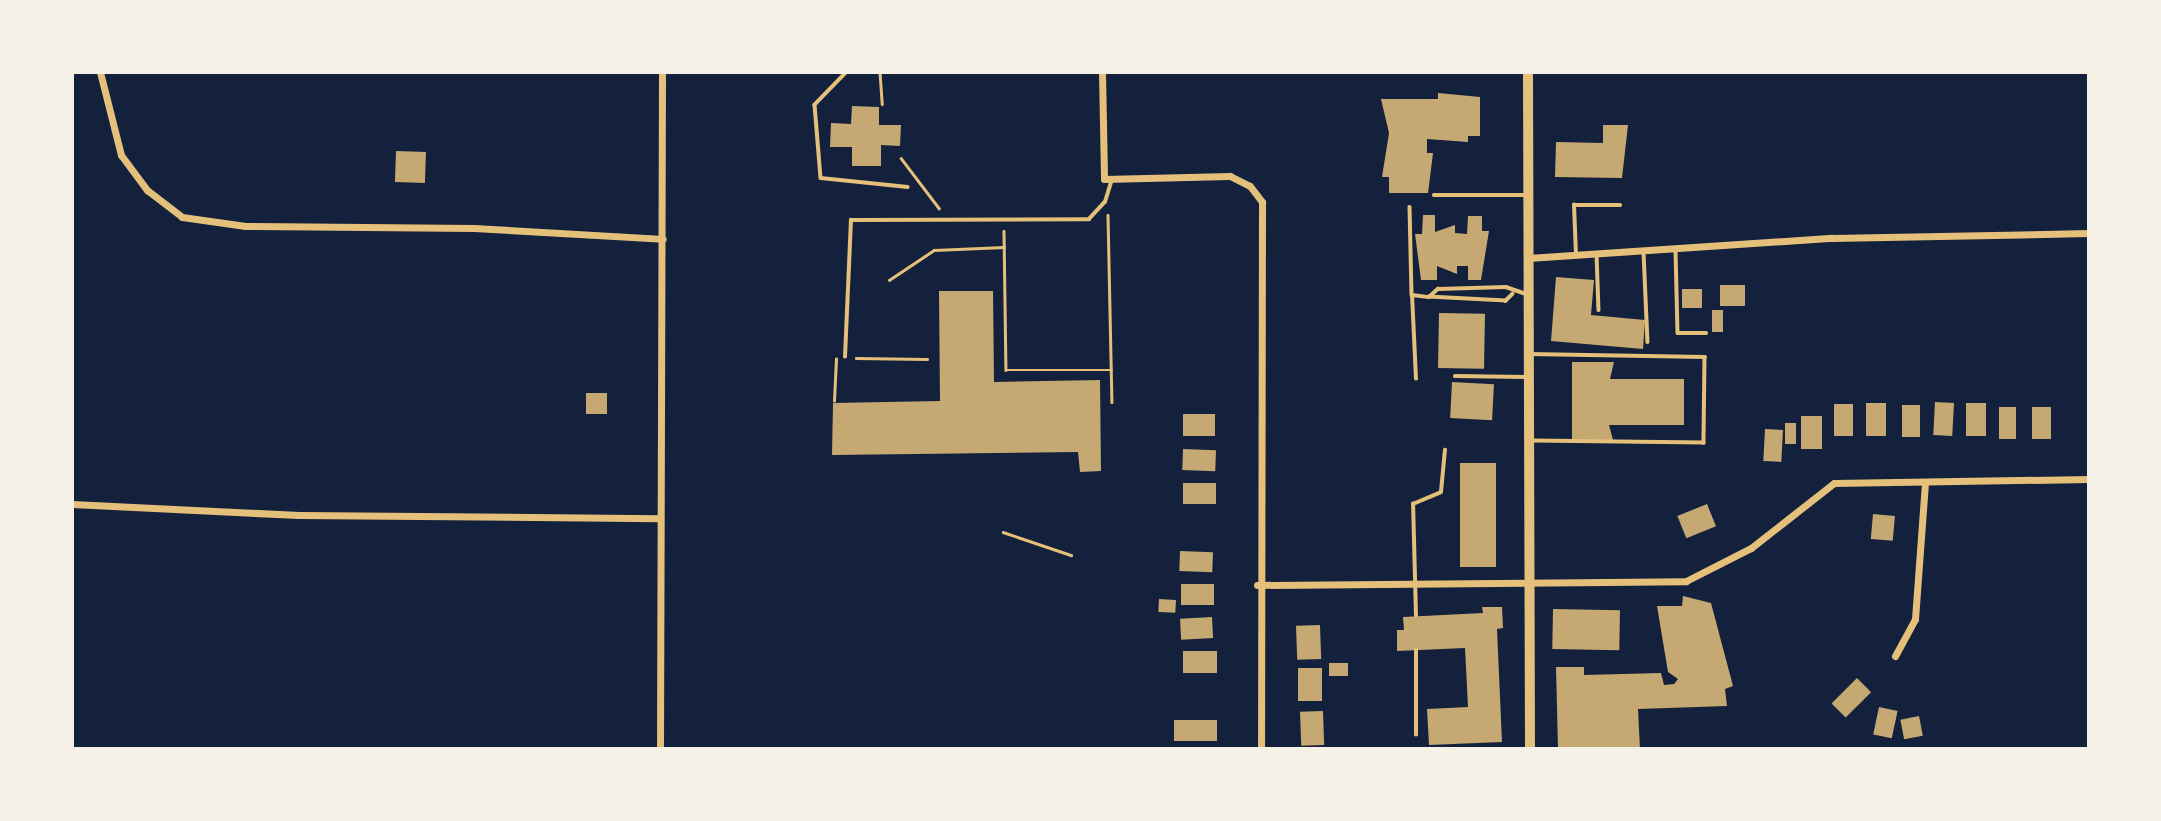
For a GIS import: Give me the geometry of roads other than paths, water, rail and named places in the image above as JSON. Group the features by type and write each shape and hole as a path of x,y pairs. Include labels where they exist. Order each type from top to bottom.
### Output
{"main road":[{"path":"1528,72 1526,586 1530,749"}],"street":[{"path":"100,72 121,155 147,190 182,217 246,226 474,228 663,239"},
{"path":"660,749 662,72"},
{"path":"1102,72 1104,179 1230,177 1250,186 1262,202 1257,585 1261,749"},
{"path":"1528,258 1676,251 1832,237 2089,233"},
{"path":"1257,585 1526,586 1686,581 1751,548 1834,483 2089,479"},
{"path":"1895,656 1915,619 1925,482"},
{"path":"72,504 299,515 660,518"}],"lane":[{"path":"847,72 816,105 821,178 908,187"},
{"path":"845,358 851,220 1089,219 1105,202 1112,179"},
{"path":"1434,195 1528,195"},
{"path":"1576,255 1574,205 1620,205"},
{"path":"1410,207 1416,379"},
{"path":"1676,251 1678,333 1706,334"},
{"path":"1644,252 1648,342"},
{"path":"1597,254 1599,310"},
{"path":"1429,297 1438,289 1506,287 1513,294 1528,294"},
{"path":"1412,295 1506,301 1513,294"},
{"path":"1527,354 1705,357 1704,443 1527,441"},
{"path":"1455,376 1527,377"},
{"path":"1416,616 1413,504 1441,492 1445,450"},
{"path":"1416,650 1416,735"}]}
